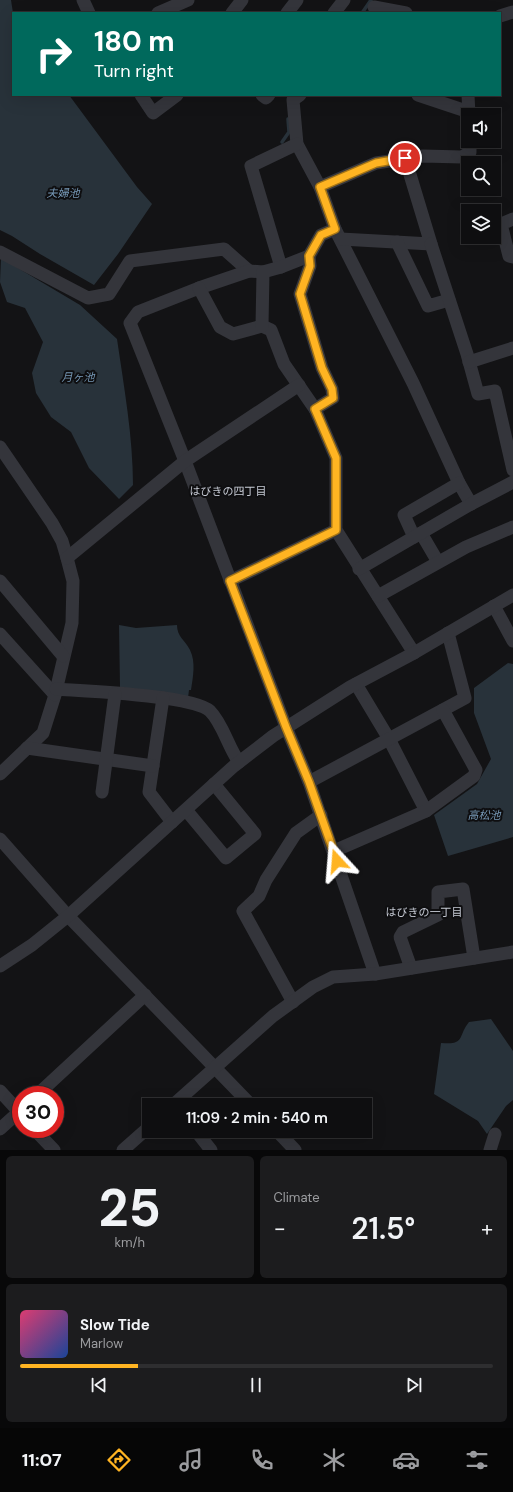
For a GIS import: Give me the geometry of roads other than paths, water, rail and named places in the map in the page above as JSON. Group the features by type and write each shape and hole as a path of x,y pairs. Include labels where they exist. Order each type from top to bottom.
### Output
{"street":[{"path":"83,0 89,12"},
{"path":"159,8 188,0"},
{"path":"233,12 242,0"},
{"path":"288,12 297,0"},
{"path":"335,12 344,0"},
{"path":"511,0 513,5"},
{"path":"374,7 387,11"},
{"path":"501,16 513,12"},
{"path":"142,96 153,113 176,96"},
{"path":"299,96 293,100 297,144 320,187 338,234 413,383 459,483 471,504"},
{"path":"421,96 461,110"},
{"path":"468,96 469,108"},
{"path":"281,268 252,166 297,144"},
{"path":"320,187 376,163 423,156 462,157 470,152 470,148"},
{"path":"405,158 431,244 470,362 478,394 495,391 513,470"},
{"path":"513,219 501,224 509,256 513,256"},
{"path":"315,409 333,398 332,389 322,368 300,294 310,266 309,256 321,235 338,234 397,242 431,244"},
{"path":"397,242 428,306 449,300"},
{"path":"0,252 88,298 109,294 130,261 224,249 249,271"},
{"path":"309,256 281,268 264,272 249,271 199,288 138,312 130,322 185,461 286,727 309,782 376,974"},
{"path":"262,326 264,272"},
{"path":"199,288 220,327 233,334 262,326 271,330 284,364 315,409 336,458 336,530 414,653"},
{"path":"470,362 513,348"},
{"path":"68,558 185,461 299,385"},
{"path":"0,774 44,733 72,623 73,582 68,558 52,523 1,450"},
{"path":"360,569 471,504 513,482"},
{"path":"438,562 404,515 459,483"},
{"path":"378,596 466,547 513,527"},
{"path":"230,581 336,530"},
{"path":"0,581 63,656"},
{"path":"0,966 32,945 68,916 239,762 286,727 356,684 414,653 513,595"},
{"path":"494,606 513,641"},
{"path":"309,782 466,698 448,633"},
{"path":"0,634 55,692 115,694 163,698 180,700 209,710 216,719 239,762"},
{"path":"356,684 389,739 426,811"},
{"path":"102,792 115,694"},
{"path":"163,698 149,792 172,822"},
{"path":"334,851 426,811 474,776 476,770 443,710"},
{"path":"27,748 153,766"},
{"path":"186,810 226,858 255,834 214,784"},
{"path":"292,1002 243,911 259,896 266,880 296,833 320,815"},
{"path":"0,839 68,916 244,1098"},
{"path":"411,968 400,937 403,932 438,915 438,892 463,889 474,958"},
{"path":"181,1098 273,1016 313,987 333,977 376,974 513,952"},
{"path":"47,1086 144,995"},
{"path":"190,1090 191,1098"},
{"path":"0,1091 12,1104"},
{"path":"0,1129 12,1119"},
{"path":"123,1150 142,1133"},
{"path":"490,1150 496,1134"},
{"path":"43,1138 54,1150"},
{"path":"202,1138 211,1150"},
{"path":"284,1138 295,1150"}],"water":[{"name":"夫婦池","path":"0,0 11,0 13,12 12,96 70,96 137,187 152,204 118,254 94,285 0,230"},
{"name":"月ヶ池","path":"1,258 80,305 117,339 130,430 133,467 133,485 119,499 89,468 71,432 51,417 36,393 32,373 43,342 25,308 7,302 0,282"},
{"path":"119,625 136,628 177,625 178,633 190,650 193,659 193,680 188,698 120,687"},
{"name":"高松池","path":"508,663 513,664 513,837 448,856 434,815 477,784 491,759 474,713 474,688"},
{"path":"491,1019 513,1051 513,1100 506,1106 487,1134 478,1121 434,1094 441,1043 454,1043 458,1041 469,1022"}],"waterway":[{"path":"363,12 371,0"},
{"path":"282,142 289,132 288,119"}],"district":[{"name":"はびきの四丁目","path":"228,491"},
{"name":"はびきの一丁目","path":"424,912"}]}
